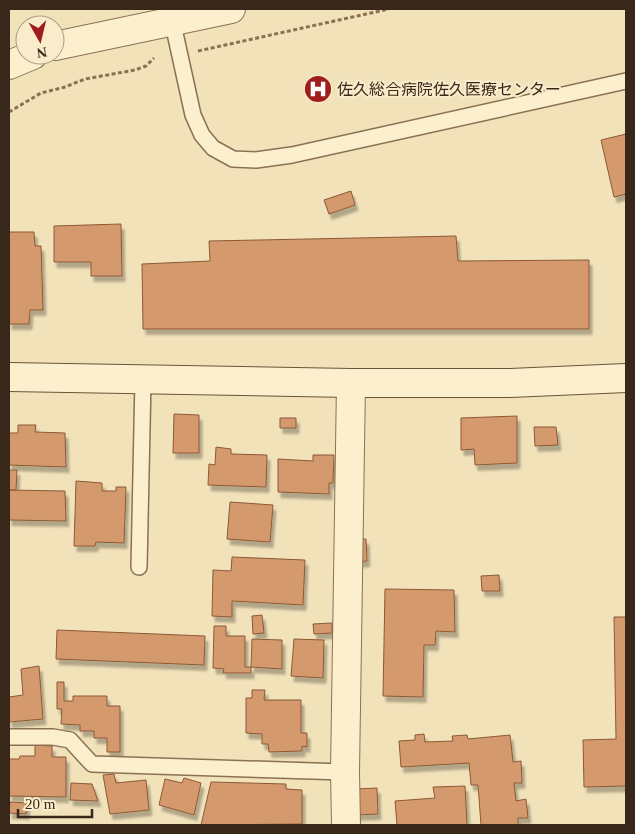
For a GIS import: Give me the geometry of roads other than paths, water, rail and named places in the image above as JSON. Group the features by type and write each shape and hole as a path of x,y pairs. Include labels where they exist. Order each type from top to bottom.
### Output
{"street":[{"path":"65,43 171,15 231,9"},
{"path":"9,377 352,383 510,383 626,378"},
{"path":"346,825 345,772 352,383"}],"lane":[{"path":"171,15 193,116 202,135 213,148 233,159 256,160 292,155 626,81"},
{"path":"139,567 143,380"},
{"path":"9,737 53,736 70,740 92,764 345,772"}],"place":[{"name":"佐久総合病院佐久医療センター","path":"318,89"}]}
